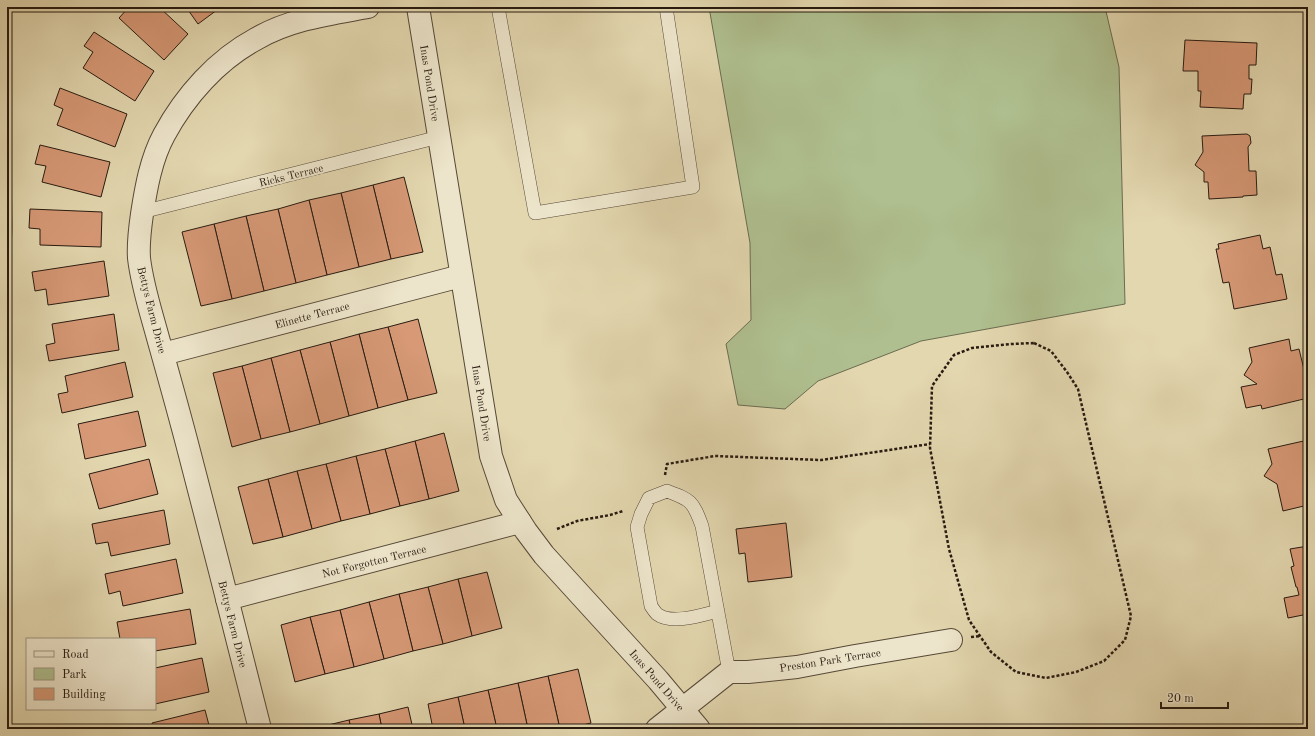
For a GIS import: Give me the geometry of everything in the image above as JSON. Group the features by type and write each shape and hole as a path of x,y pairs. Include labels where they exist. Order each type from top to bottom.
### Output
{"street":[{"name":"Bettys Farm Drive","path":"260,729 192,462 146,295 139,257 142,212 152,166 164,136 185,102 211,73 236,52 257,38 286,25 312,18 368,7"},
{"name":"Inas Pond Drive","path":"418,7 491,456 506,500 544,555 658,680 699,729"},
{"name":"Elinette Terrace","path":"162,354 461,276"},
{"name":"Not Forgotten Terrace","path":"227,599 520,522"},
{"name":"Preston Park Terrace","path":"729,672 748,672 797,667 951,640"},
{"path":"657,729 729,672"}],"lane":[{"path":"498,7 535,213 693,187 666,7"},
{"name":"Ricks Terrace","path":"142,212 439,137"},
{"path":"718,610 690,618 669,618 657,614 651,606 637,527 641,514 649,498 667,491 687,498 696,510 702,526 718,610 729,672"}],"path":[{"path":"1034,343 1051,351 1078,389 1131,616 1125,640 1104,661 1076,672 1046,678 1016,672 991,652 969,620 949,549 930,444 932,386 954,355 972,348 1034,343"},
{"path":"665,479 667,464 715,456 820,460 930,444"},
{"path":"557,529 577,521 610,515 630,509"}],"green space":[{"path":"7,7 10,7 9,43 12,227 7,342"},
{"path":"709,7 1105,7 1119,67 1125,304 921,341 818,381 785,409 738,405 726,344 751,320 750,243"}],"building":[{"path":"129,7 159,7 188,34 164,60 119,18"},
{"path":"186,7 221,7 198,24"},
{"path":"94,32 154,71 135,101 83,68 93,52 84,46"},
{"path":"1185,40 1257,43 1256,65 1249,65 1249,79 1252,79 1251,94 1244,94 1243,109 1200,107 1201,91 1198,91 1198,71 1183,71"},
{"path":"60,88 127,114 115,147 57,125 63,109 54,105"},
{"path":"1247,134 1250,136 1251,143 1248,147 1249,171 1256,171 1257,195 1209,199 1208,182 1204,182 1204,172 1195,165 1203,152 1202,136"},
{"path":"40,145 110,162 101,197 42,182 46,166 35,164"},
{"path":"404,177 423,252 391,259 373,185"},
{"path":"373,185 391,259 359,267 341,193"},
{"path":"341,193 359,267 327,275 309,200"},
{"path":"309,200 327,275 296,283 278,209"},
{"path":"30,209 102,212 101,247 40,245 40,229 29,228"},
{"path":"278,209 296,283 264,291 246,216"},
{"path":"246,216 264,291 232,299 214,224"},
{"path":"214,224 232,299 201,306 182,232"},
{"path":"1260,235 1263,249 1270,247 1276,275 1282,274 1287,299 1234,309 1229,282 1223,283 1216,249 1219,249 1218,244"},
{"path":"104,261 109,296 48,305 46,289 35,291 32,272"},
{"path":"114,314 119,350 49,361 46,345 55,343 52,324"},
{"path":"418,319 437,393 408,400 388,327"},
{"path":"388,327 408,400 378,408 359,334"},
{"path":"359,334 378,408 349,416 330,342"},
{"path":"1289,339 1291,351 1299,349 1308,386 1308,398 1262,409 1261,405 1246,408 1241,387 1257,384 1244,375 1252,362 1249,348"},
{"path":"330,342 349,416 320,424 300,350"},
{"path":"300,350 320,424 290,432 271,358"},
{"path":"271,358 290,432 261,439 242,366"},
{"path":"125,362 133,397 62,413 58,394 68,392 65,376"},
{"path":"242,366 261,439 232,447 213,373"},
{"path":"138,411 146,446 85,459 78,424"},
{"path":"444,433 459,491 429,499 415,441"},
{"path":"1308,440 1308,505 1283,511 1277,484 1264,476 1272,464 1268,449"},
{"path":"415,441 429,499 400,506 385,449"},
{"path":"385,449 400,506 370,514 356,456"},
{"path":"356,456 370,514 341,521 326,464"},
{"path":"149,459 158,494 99,509 89,474"},
{"path":"326,464 341,521 312,529 297,471"},
{"path":"297,471 312,529 283,537 268,479"},
{"path":"268,479 283,537 253,544 238,487"},
{"path":"164,510 170,544 111,556 108,542 96,544 92,524"},
{"path":"786,523 792,577 748,582 745,553 739,554 736,529"},
{"path":"1308,546 1308,614 1288,618 1284,598 1299,595 1291,567 1294,566 1290,549"},
{"path":"176,559 183,593 123,606 120,591 109,594 105,574"},
{"path":"487,572 502,628 472,636 458,579"},
{"path":"458,579 472,636 443,644 428,587"},
{"path":"428,587 443,644 413,651 399,594"},
{"path":"399,594 413,651 384,659 369,602"},
{"path":"369,602 384,659 354,667 340,610"},
{"path":"190,609 196,644 156,651 156,638 120,638 117,622"},
{"path":"340,610 354,667 325,674 310,617"},
{"path":"310,617 325,674 295,682 281,625"},
{"path":"202,658 209,692 156,704 156,668"},
{"path":"578,669 591,723 567,729 560,729 548,676"},
{"path":"548,676 560,729 528,729 518,683"},
{"path":"518,683 528,729 497,729 488,690"},
{"path":"488,690 497,729 465,729 458,697"},
{"path":"458,697 465,729 433,729 428,704"},
{"path":"408,707 413,729 382,729 379,714"},
{"path":"205,710 210,729 153,729 152,723"},
{"path":"379,714 382,729 351,729 349,720"},
{"path":"349,720 351,729 320,729 320,727"}]}
